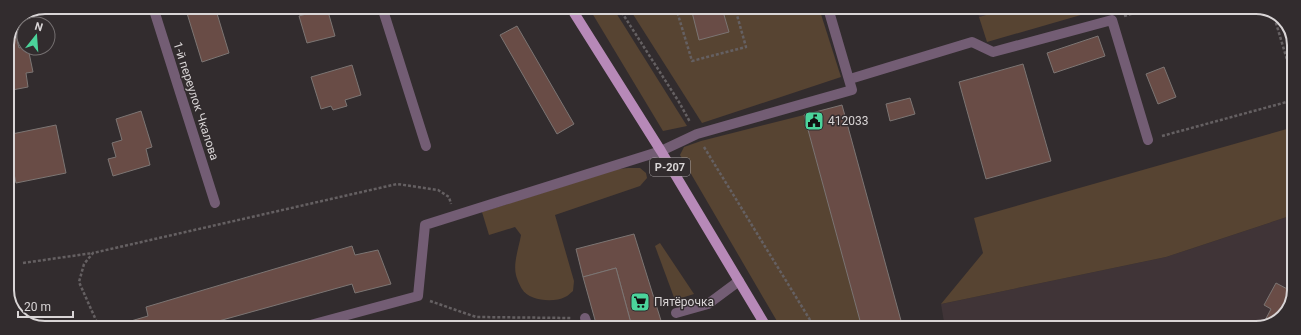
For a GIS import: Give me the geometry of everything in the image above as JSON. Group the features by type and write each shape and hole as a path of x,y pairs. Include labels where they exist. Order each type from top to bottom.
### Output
{"main road":[{"name":"Р-207","path":"575,14 661,151 764,321"}],"street":[{"name":"1-й переулок Чкалова","path":"155,14 215,203"},
{"path":"384,14 426,146"},
{"path":"325,321 418,296 425,225 661,151 697,134 852,90 830,14"},
{"path":"850,79 972,42 993,52 1112,20 1148,140"},
{"path":"676,314 708,304 739,281"}],"path":[{"path":"623,14 679,102 811,321"},
{"path":"678,14 692,62 746,47 737,14"},
{"path":"1112,20 1132,14"},
{"path":"1276,22 1287,58"},
{"path":"1148,140 1287,102"},
{"path":"14,262 93,253 397,184 438,190 449,197 455,216"},
{"path":"93,253 84,264 79,282 95,321"},
{"path":"418,296 476,317 549,321"}],"shaded area":[{"path":"593,14 617,14 687,126 663,131"},
{"path":"633,14 821,14 841,77 702,123"},
{"path":"978,14 989,14 979,17"},
{"path":"989,14 1084,14 987,42 979,17"},
{"path":"804,115 860,321 777,321 680,155 684,147 701,141"},
{"path":"1287,129 1287,217 1166,257 941,304 983,253 974,218"},
{"path":"640,168 646,173 647,178 640,186 555,215 574,281 573,291 567,296 555,300 542,300 525,293 519,284 515,270 521,235 515,227 489,235 482,212 618,169"},
{"path":"1287,217 1287,290 1285,300 1283,306 1277,313 1272,317 1260,321 944,321 941,304 1166,257"},
{"path":"660,243 694,294 675,300 655,246"}],"building":[{"path":"187,14 217,14 229,53 202,62"},
{"path":"306,14 329,14 335,36 307,43 299,16"},
{"path":"692,14 724,14 729,32 699,40"},
{"path":"517,26 574,124 557,134 500,35"},
{"path":"16,36 16,56 30,56 33,72 26,73 28,87 14,90 14,45"},
{"path":"1098,36 1105,56 1054,73 1047,53"},
{"path":"1023,64 1051,161 986,179 959,82"},
{"path":"352,65 361,95 345,100 347,106 333,110 331,106 321,109 311,77"},
{"path":"1164,67 1176,97 1158,104 1146,74"},
{"path":"910,98 915,114 890,121 886,104"},
{"path":"842,105 901,321 860,321 804,115"},
{"path":"141,111 152,147 146,149 150,165 113,176 108,159 116,157 112,143 122,140 116,119"},
{"path":"56,125 66,173 16,183 14,174 14,134"},
{"name":"Пятёрочка","path":"634,234 661,321 630,321 616,268 583,277 576,249"},
{"path":"352,246 355,255 378,250 391,284 355,293 352,284 219,321 131,321 148,316 146,307"},
{"path":"616,268 630,321 595,321 583,277"},
{"path":"1276,283 1287,289 1283,306 1272,317 1266,319 1271,309 1264,305"}],"place":[{"name":"412033","path":"814,121"},
{"name":"Пятёрочка","path":"640,302"}]}
